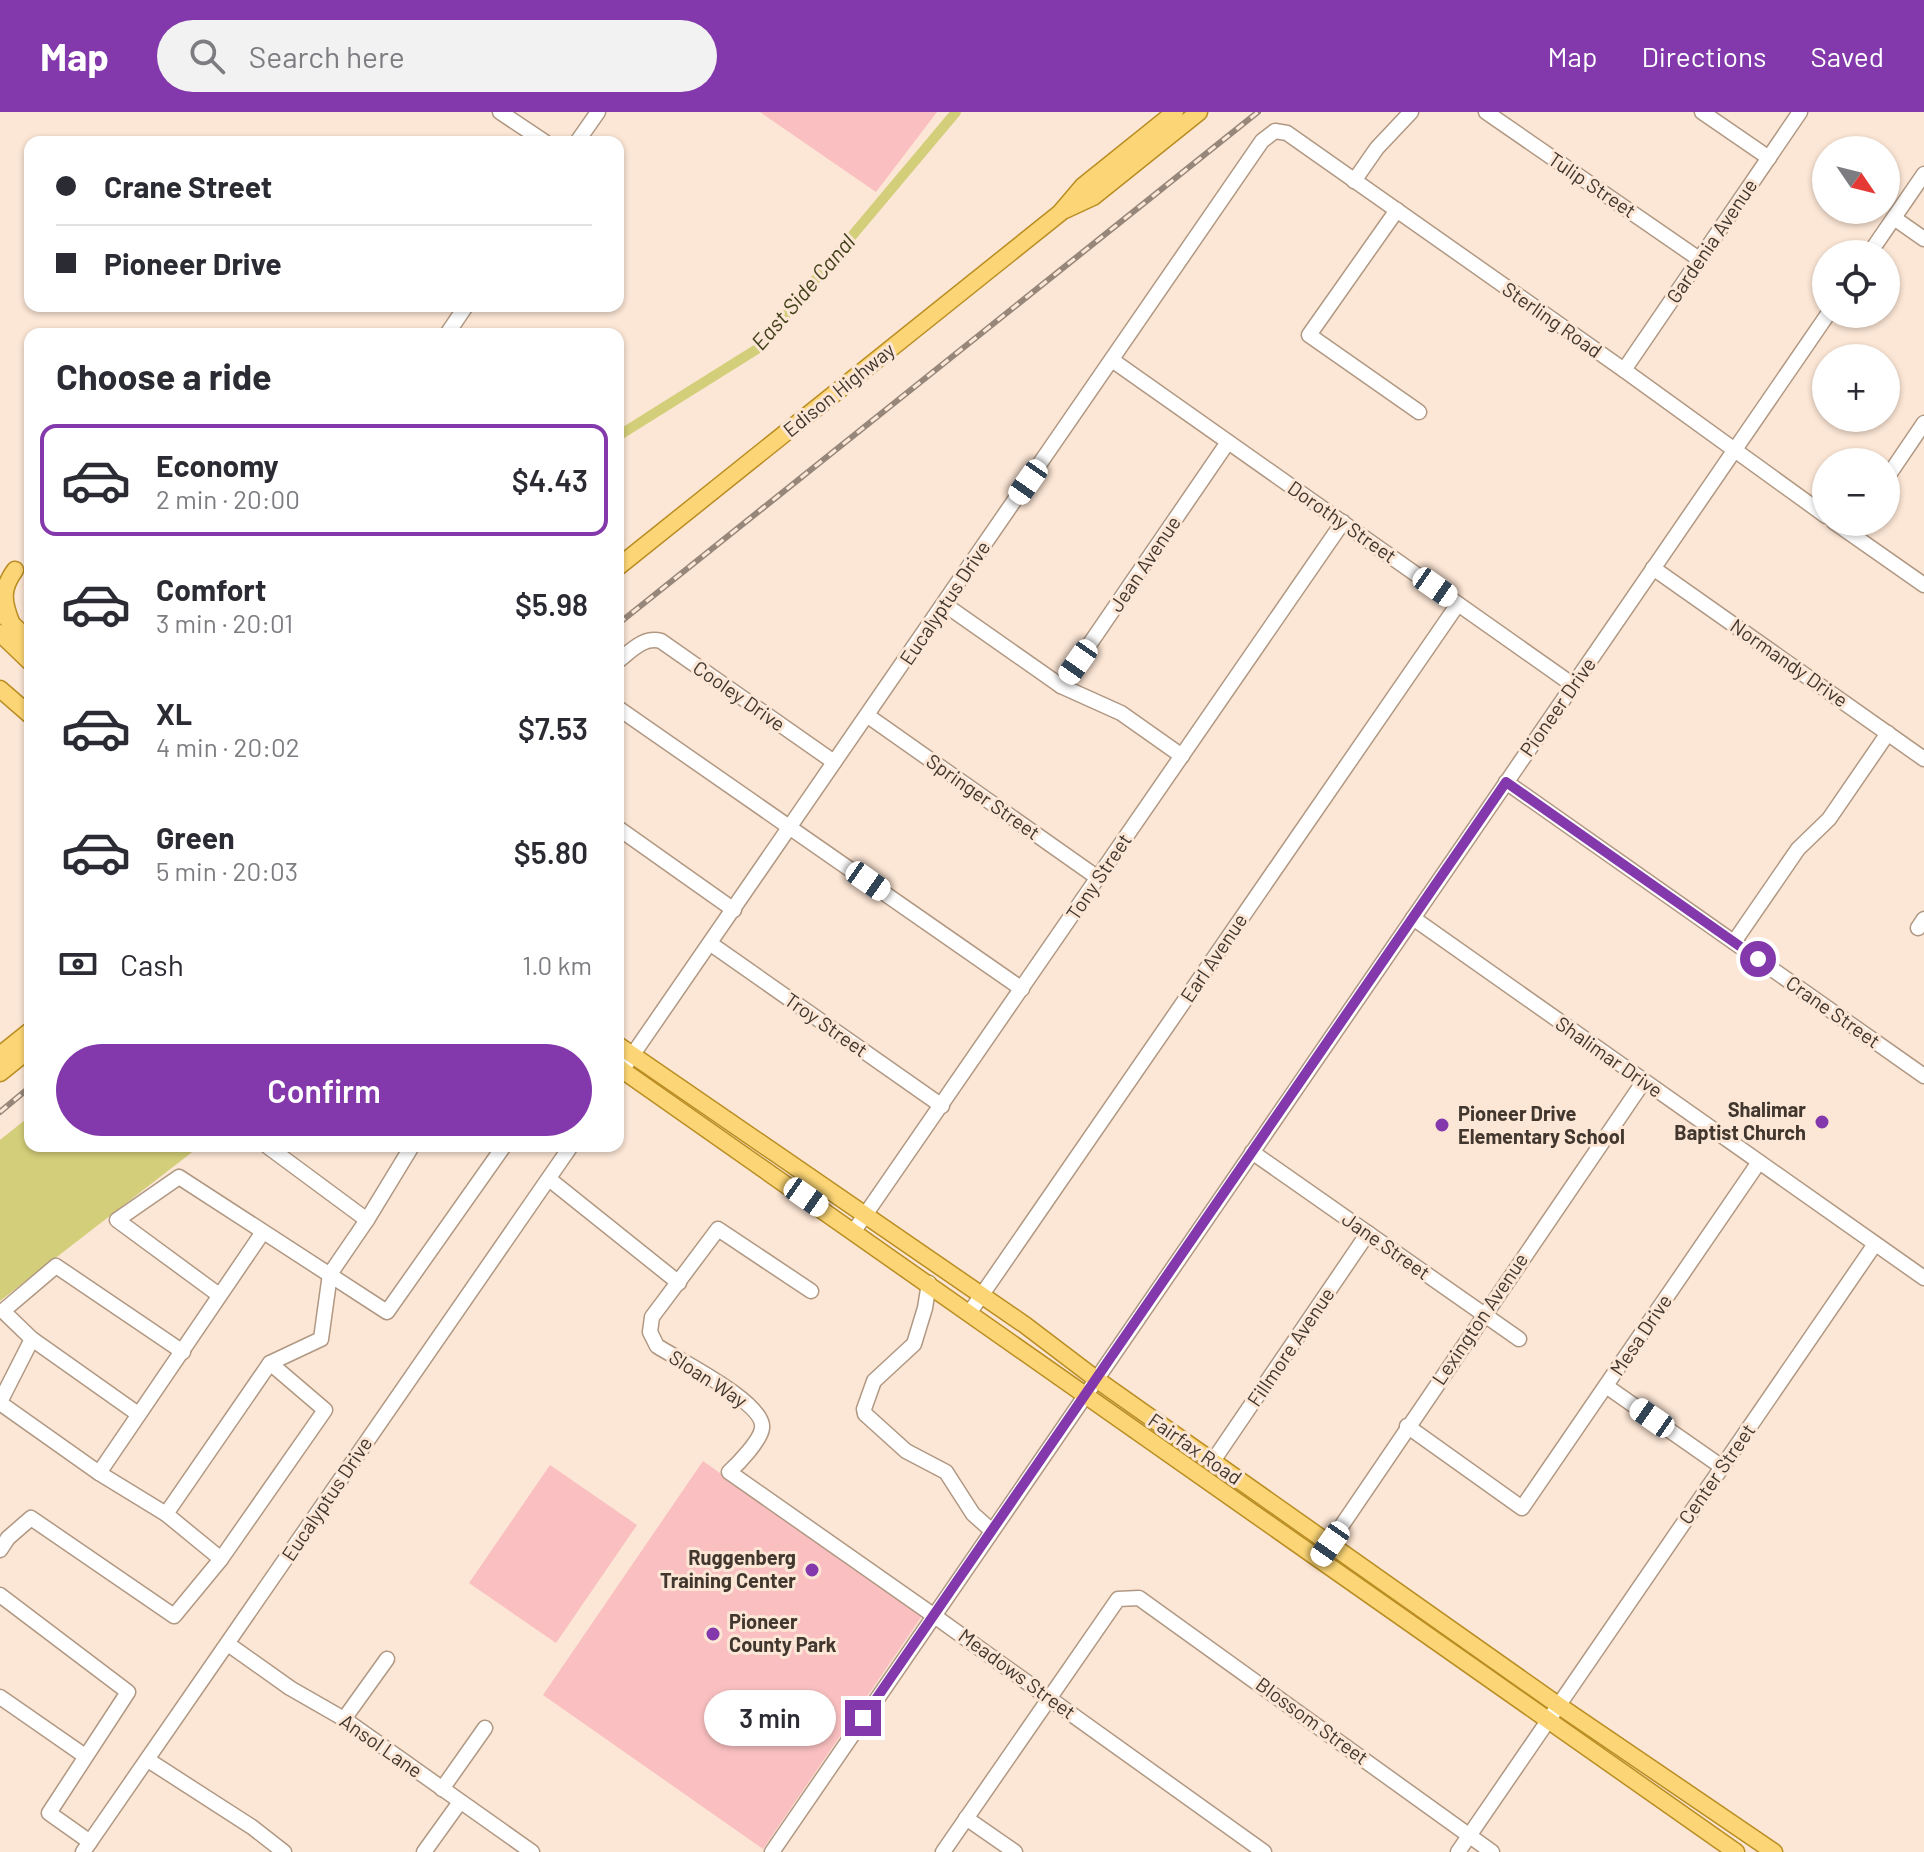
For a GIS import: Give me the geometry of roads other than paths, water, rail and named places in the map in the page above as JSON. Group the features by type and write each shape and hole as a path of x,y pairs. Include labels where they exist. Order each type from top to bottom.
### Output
{"main road":[{"name":"Edison Highway","path":"624,562 1060,213 1083,186 1175,112"},
{"name":"Edison Highway","path":"1060,213 1093,197 1199,112"},
{"path":"15,572 4,586 4,622 24,653"},
{"path":"4,622 24,637"},
{"path":"0,689 24,710"},
{"path":"0,1055 24,1036"},
{"path":"0,1073 24,1054"},
{"name":"Fairfax Road","path":"624,1060 982,1296 1558,1705 1774,1852"},
{"name":"Fairfax Road","path":"624,1060 854,1231 1736,1852"}],"street":[{"path":"500,112 536,136"},
{"path":"581,136 598,112"},
{"path":"1354,181 1377,148 1411,112"},
{"name":"Tulip Street","path":"1486,112 1699,259"},
{"path":"1702,112 1769,158"},
{"name":"Gardenia Avenue","path":"1624,370 1800,112"},
{"name":"Sterling Road","path":"1275,131 1287,133 1812,506"},
{"name":"Eucalyptus Drive","path":"624,1054 711,944 1262,141 1275,131"},
{"path":"1900,209 1924,174"},
{"path":"1397,210 1309,335 1419,412"},
{"path":"1900,222 1924,239"},
{"name":"Pioneer Drive","path":"772,1852 1818,328"},
{"name":"Dorothy Street","path":"1112,360 1573,685"},
{"path":"1900,458 1924,423"},
{"name":"Jean Avenue","path":"1061,686 1228,442"},
{"name":"Tony Street","path":"854,1231 1343,522"},
{"path":"1864,536 1924,585"},
{"name":"Normandy Drive","path":"1653,568 1924,759"},
{"path":"944,604 1061,686 1121,713 1182,756"},
{"name":"Earl Avenue","path":"970,1312 1458,604"},
{"name":"Cooley Drive","path":"624,656 653,638 661,641 834,762"},
{"path":"624,712 1022,989"},
{"name":"Springer Street","path":"868,716 1098,878"},
{"path":"1734,942 1798,849 1829,819 1888,733"},
{"name":"Crane Street","path":"1506,782 1924,1076"},
{"path":"624,832 734,910"},
{"name":"Shalimar Drive","path":"1413,918 1924,1278"},
{"name":"Troy Street","path":"711,944 942,1106"},
{"name":"Lexington Avenue","path":"1319,1559 1644,1081"},
{"path":"275,1152 367,1220"},
{"path":"166,1514 270,1363 321,1339 330,1274 367,1220 405,1152"},
{"path":"219,1295 117,1220 179,1177 387,1312 500,1152"},
{"name":"Eucalyptus Drive","path":"87,1847 567,1152"},
{"name":"Jane Street","path":"1252,1152 1519,1339"},
{"name":"Mesa Drive","path":"1407,1426 1522,1508 1759,1162"},
{"path":"549,1179 679,1283 718,1229 811,1291"},
{"path":"99,1473 263,1232"},
{"name":"Fillmore Avenue","path":"1213,1461 1368,1233"},
{"name":"Center Street","path":"1458,1852 1875,1244"},
{"path":"138,1414 32,1339 3,1311 56,1266 183,1352"},
{"name":"Sloan Way","path":"679,1283 652,1317 650,1332 657,1346 745,1401 757,1413 762,1428 748,1451 729,1472"},
{"path":"929,1283 914,1344 874,1381 865,1414 906,1451 946,1472 973,1514 991,1530"},
{"path":"32,1339 0,1403 99,1473 166,1514 221,1559"},
{"path":"0,1550 8,1538 31,1518 174,1616 221,1559 325,1410 270,1363"},
{"path":"1606,1386 1722,1467"},
{"name":"Meadows Street","path":"729,1472 1264,1852"},
{"path":"0,1595 128,1692 49,1813 87,1847"},
{"name":"Blossom Street","path":"1049,1698 1118,1599 1139,1598 1492,1852"},
{"name":"Ansol Lane","path":"228,1644 290,1688 344,1719 532,1852"},
{"path":"344,1719 387,1659"},
{"path":"0,1697 85,1756"},
{"path":"943,1852 1049,1698"},
{"path":"442,1789 485,1728"},
{"path":"148,1760 252,1827 284,1852"},
{"path":"424,1852 460,1802"},
{"path":"966,1818 1015,1852"}],"waterway":[{"name":"East Side Canal","path":"624,432 757,349 956,112"}],"railway":[{"path":"624,619 1258,112"},
{"path":"0,1112 24,1092"}],"place":[{"name":"Shalimar Baptist Church","path":"1822,1122"},
{"name":"Pioneer Drive Elementary School","path":"1442,1125"},
{"name":"Ruggenberg Training Center","path":"812,1570"},
{"name":"Pioneer County Park","path":"713,1634"}]}
